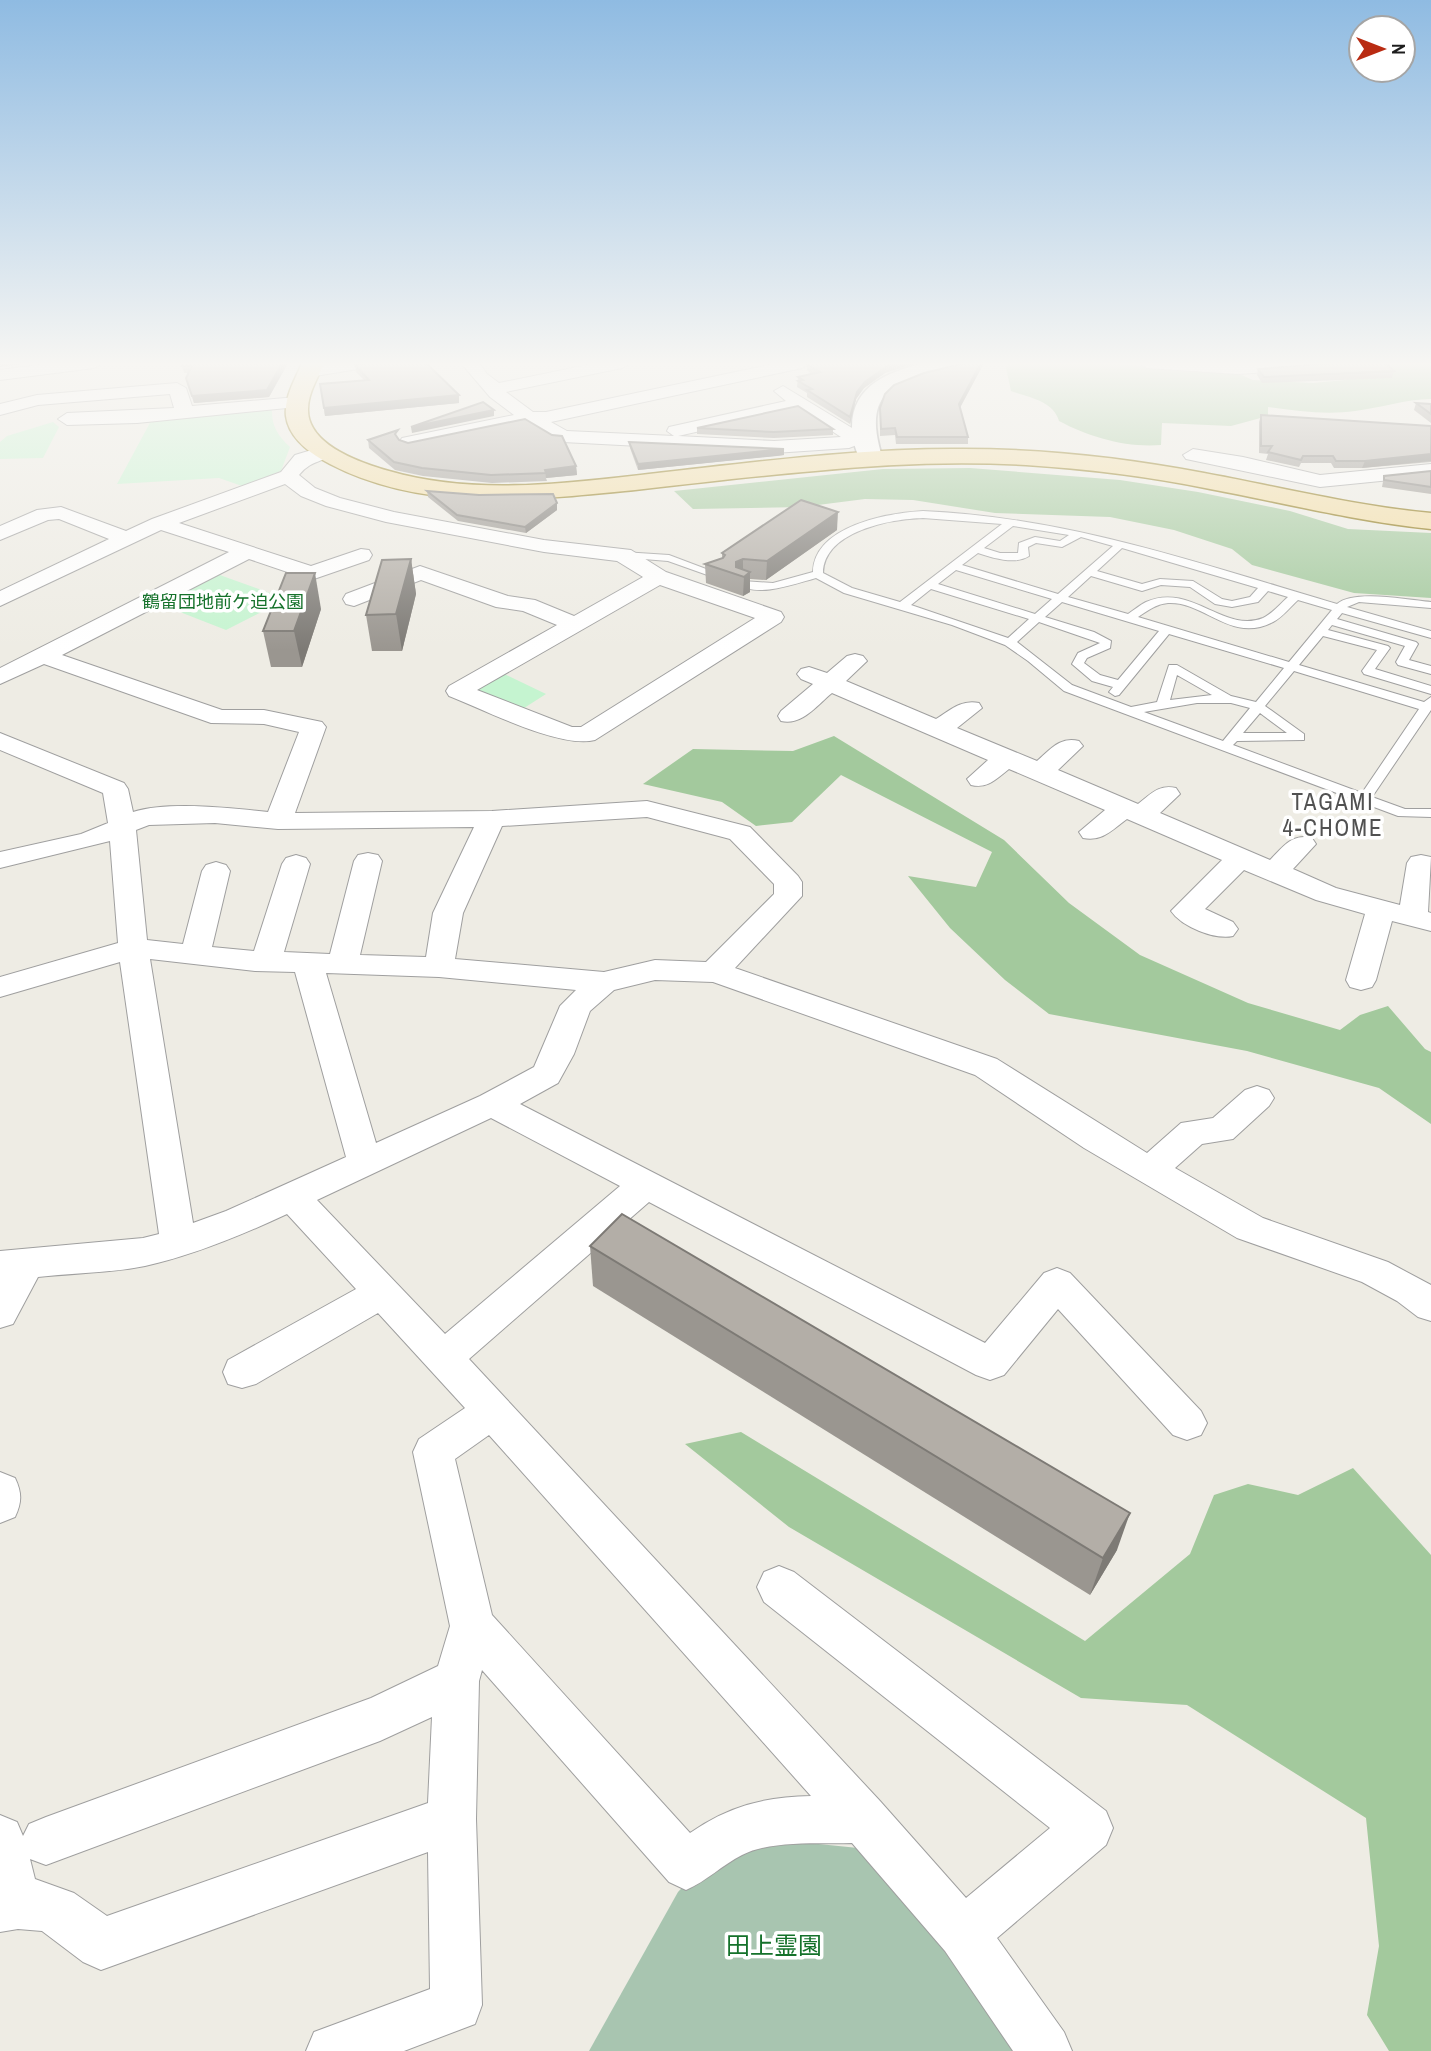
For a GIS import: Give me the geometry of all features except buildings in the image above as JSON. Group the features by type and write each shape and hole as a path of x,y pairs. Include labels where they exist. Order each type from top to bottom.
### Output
{"main road":[{"path":"338,459 363,472 397,481 437,488 497,493 568,489 766,459"},
{"path":"1024,459 1090,463 1226,484 1353,512 1431,521"}],"street":[{"path":"0,599 159,523 288,476 303,459"},
{"path":"1216,459 1320,481 1431,470"},
{"path":"288,476 308,492 320,497 393,518 544,546 623,555 658,577 774,617 586,735 568,734 458,691 658,577"},
{"path":"0,534 44,514 61,513 126,538"},
{"path":"159,523 312,573 360,555"},
{"path":"0,677 248,551"},
{"path":"0,572 29,585"},
{"path":"354,599 420,573 504,602 527,605 575,624"},
{"path":"44,656 220,718 264,718 313,727 278,821"},
{"path":"790,716 818,678 855,661"},
{"path":"818,678 1326,894 1422,919 1421,863"},
{"path":"939,729 970,708"},
{"path":"0,741 114,789 122,826 133,948 178,1243"},
{"path":"1040,772 1070,746"},
{"path":"980,779 1007,758"},
{"path":"1093,832 1167,794"},
{"path":"0,860 89,840 145,817 215,815 278,821 492,819 647,809 740,832 788,882 788,896 714,972"},
{"path":"439,967 448,913 492,819"},
{"path":"1274,872 1303,844"},
{"path":"1223,929 1186,911 1241,858"},
{"path":"343,963 368,862"},
{"path":"266,961 296,864"},
{"path":"195,955 216,871"},
{"path":"1361,980 1381,909"},
{"path":"0,987 133,948 266,961 439,967 604,982 655,970 714,972 986,1067 1096,1139 1250,1228 1375,1272 1410,1290 1431,1306"},
{"path":"307,961 365,1163"},
{"path":"0,1313 13,1264 143,1252 178,1243 239,1221 492,1104 546,1075 558,1054 576,1006 604,982"},
{"path":"1150,1170 1193,1132 1221,1130 1257,1098"},
{"path":"492,1104 990,1364 1056,1283 1187,1423"},
{"path":"443,1358 647,1183"},
{"path":"291,1196 443,1358 863,1818 962,1933 1045,2051"},
{"path":"242,1372 382,1292"},
{"path":"333,2051 456,2005 452,1819 456,1681 472,1626 433,1452 491,1412"},
{"path":"0,1491 0,1504"},
{"path":"779,1587 1089,1828 962,1933"},
{"path":"472,1626 686,1866 733,1832 783,1822 863,1818"},
{"path":"452,1819 101,1944 48,1905 8,1905 23,1840 380,1718 456,1681"}],"lane":[{"path":"1431,635 1121,544 1079,534 936,515 907,515 875,520 823,551 817,562 818,574 829,583 1009,643 1042,664 1054,678 1068,688 1229,742 1403,813 1431,813"},
{"path":"902,606 1009,524"},
{"path":"976,549 1001,558 1015,558 1024,556 1023,545 1028,542 1062,544 1079,534"},
{"path":"1009,643 1121,544"},
{"path":"623,555 669,558 718,575"},
{"path":"954,566 1292,667 1428,704 1364,799"},
{"path":"1090,572 1142,588 1160,582 1193,583 1219,602 1232,604 1245,604 1254,600 1265,587"},
{"path":"743,583 772,586 818,574"},
{"path":"929,585 1105,640 1106,646 1082,656 1078,664 1096,678 1121,685"},
{"path":"1130,618 1149,604 1177,600 1200,606 1213,616 1228,621 1255,624 1271,618 1295,596"},
{"path":"1229,742 1337,608 1344,603 1359,599 1431,605"},
{"path":"1328,620 1412,644 1402,662 1431,670"},
{"path":"1106,702 1167,629"},
{"path":"1320,631 1384,648 1368,671 1431,690"},
{"path":"1163,704 1173,668 1231,700 1258,707 1300,737 1229,742"},
{"path":"1130,711 1163,704 1231,700"}],"green space":[{"path":"131,459 286,459 281,471 242,486 219,478 117,484"},
{"path":"970,468 1120,480 1198,492 1290,511 1348,529 1431,533 1431,598 1354,593 1252,565 1232,549 1174,530 1110,517 995,513 913,500 865,499 802,507 693,509 674,491 883,469"},
{"name":"鶴留団地前ケ迫公園","path":"217,574 287,599 226,630 162,605 164,599"},
{"path":"500,672 546,694 521,710 474,692"},
{"path":"834,736 1004,840 1069,903 1140,955 1248,1003 1340,1030 1360,1015 1388,1006 1425,1049 1431,1052 1431,1124 1379,1088 1247,1051 1049,1014 1005,980 950,928 908,876 976,887 992,852 841,775 792,822 756,826 722,802 643,784 693,749 793,751"},
{"path":"741,1432 1085,1641 1190,1554 1214,1495 1248,1484 1298,1495 1353,1468 1431,1555 1431,2051 1389,2051 1367,2015 1379,1946 1366,1818 1187,1705 1081,1698 789,1527 685,1444"},
{"name":"田上霊園","path":"750,1837 868,1849 1023,2051 589,2051 678,1892 718,1850"}],"district":[{"name":"TAGAMI 4-CHOME","path":"1333,815"}]}
